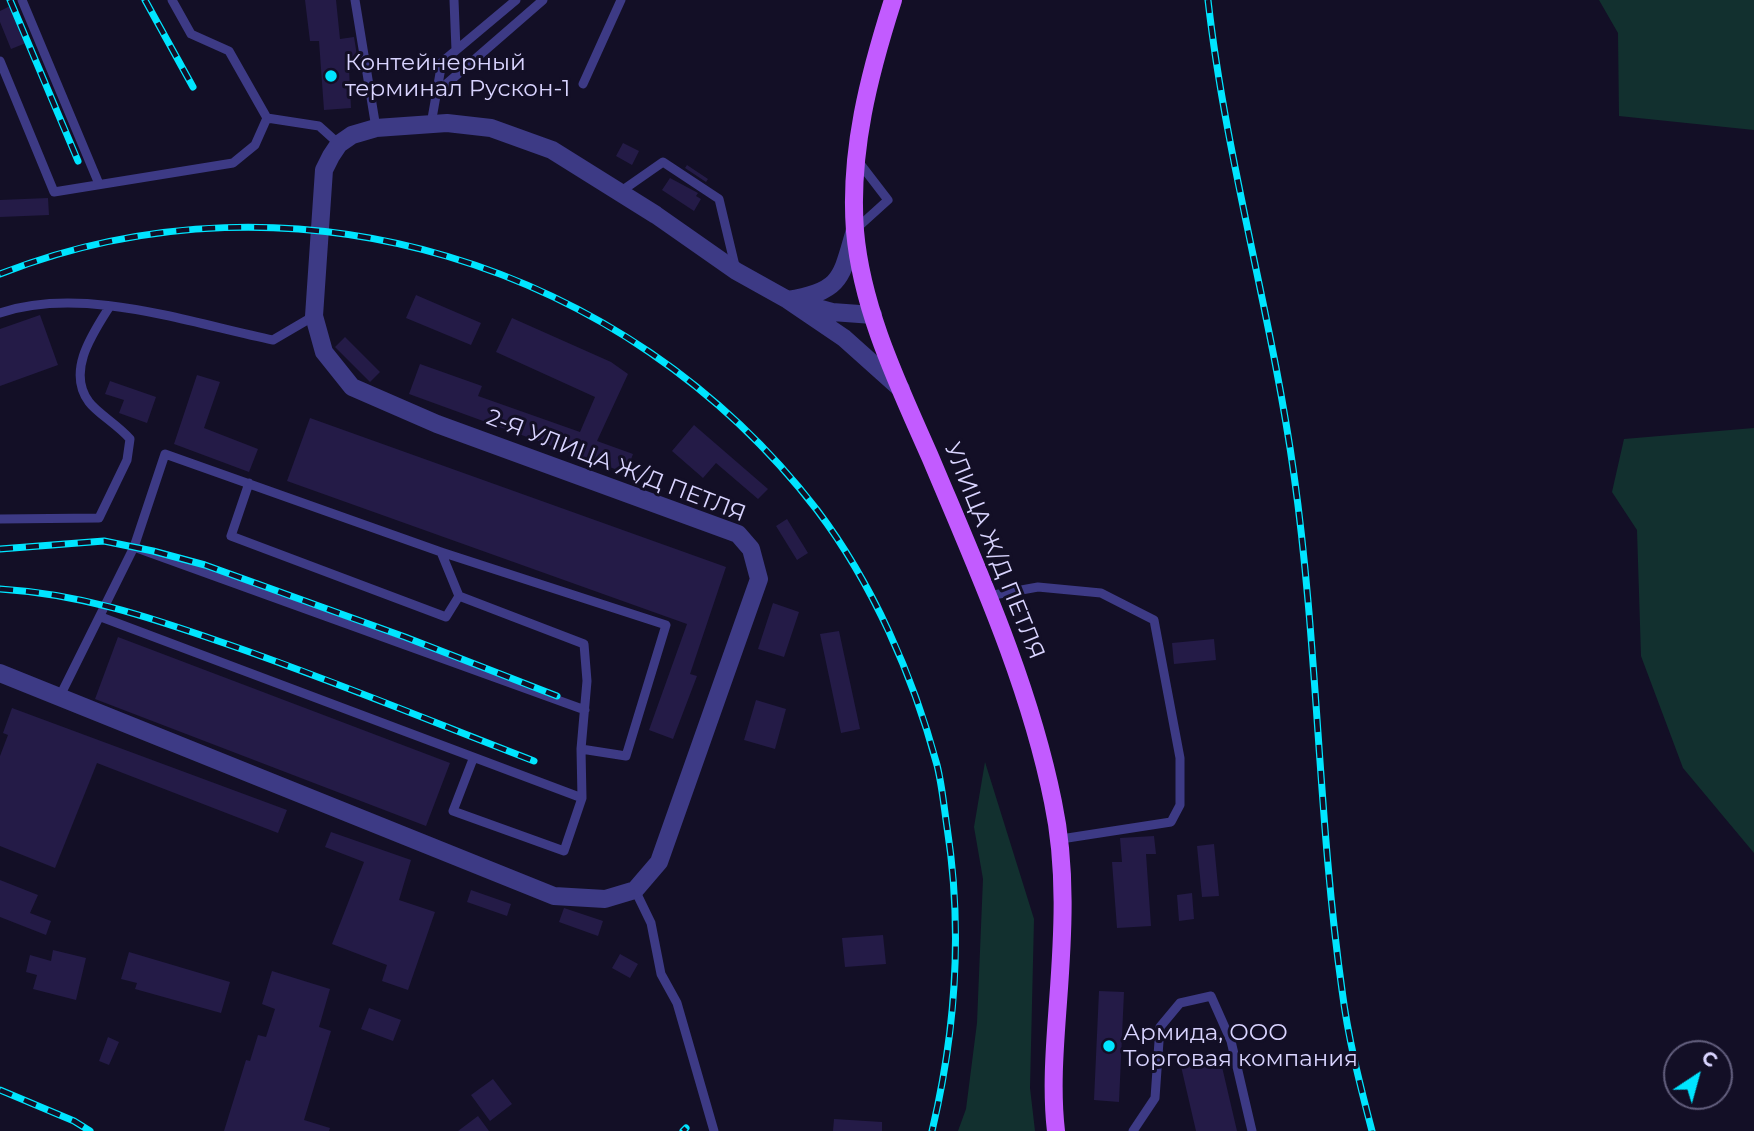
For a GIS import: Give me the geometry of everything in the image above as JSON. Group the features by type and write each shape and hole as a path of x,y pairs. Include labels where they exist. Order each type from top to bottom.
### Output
{"main road":[{"name":"УЛИЦА Ж/Д ПЕТЛЯ","path":"892,0 875,53 854,156 855,230 861,273 873,315 901,389 1030,708 1060,839 1063,873 1056,1036 1056,1131"}],"street":[{"path":"340,144 352,135 376,128 431,124 491,128 540,145 620,192 736,271 788,300 845,338 901,389"},
{"name":"2-Я УЛИЦА Ж/Д ПЕТЛЯ","path":"340,144 324,170 314,316 324,352 352,387 437,424 738,534 751,549 759,579 659,862 635,890"},
{"path":"788,300 820,295 835,283 844,267 855,230"},
{"path":"788,300 832,312 873,315"},
{"path":"0,673 554,896 605,899 635,890"}],"lane":[{"path":"22,0 99,184"},
{"path":"172,0 191,34 229,51 267,118"},
{"path":"355,0 376,128"},
{"path":"454,0 456,50"},
{"path":"431,124 442,62 516,0"},
{"path":"436,93 543,0"},
{"path":"583,85 621,0"},
{"path":"0,61 3,79 54,192 233,163 256,145 267,118"},
{"path":"267,118 318,126 340,144"},
{"path":"854,156 888,200 855,230"},
{"path":"620,192 663,162 708,192 719,200 736,271"},
{"path":"0,313 51,302 110,306 274,340 314,316"},
{"path":"0,519 99,518 127,460 130,439 116,423 90,404 79,383 82,358 110,306"},
{"path":"59,698 134,547 165,454 441,552 666,625 626,756 581,749"},
{"path":"248,484 231,536 446,617 459,596"},
{"path":"134,547 585,710"},
{"path":"441,552 459,596 583,643 587,681 581,749 582,798 564,851 453,811 473,759"},
{"path":"986,596 1038,587 1101,593 1154,620 1180,758 1180,805 1171,822 1060,839"},
{"path":"101,617 582,798"},
{"path":"635,890 651,923 661,974 677,1003 714,1131"},
{"path":"1133,1131 1155,1098 1160,1027 1181,1003 1211,996 1231,1041 1252,1131"}],"green space":[{"path":"1599,0 1754,0 1754,130 1619,116 1618,33"},
{"path":"1754,428 1754,853 1683,768 1641,656 1637,530 1612,492 1624,439"},
{"path":"985,762 1034,919 1030,1088 1035,1131 958,1131 966,1109 977,1023 983,879 974,827"}],"building":[{"path":"305,0 336,0 340,39 354,37 359,68 349,69 351,108 324,110 319,41 310,41"},
{"path":"10,6 26,43 11,49 0,22 0,11"},
{"path":"623,143 639,151 632,165 616,156"},
{"path":"687,165 708,179 706,182 685,168"},
{"path":"670,178 698,193 696,196 701,199 694,211 662,190"},
{"path":"48,198 49,215 0,217 0,200"},
{"path":"416,295 481,323 471,345 406,318"},
{"path":"40,315 58,365 0,386 0,329"},
{"path":"512,318 611,362 628,374 597,441 633,454 626,473 409,394 420,364 482,386 478,396 580,432 595,397 496,352"},
{"path":"345,337 380,372 370,382 335,347"},
{"path":"197,375 220,382 204,428 258,449 249,472 174,444"},
{"path":"110,381 156,397 147,423 119,413 124,400 105,394"},
{"path":"310,418 726,567 690,674 697,676 673,739 649,730 687,624 287,481"},
{"path":"694,425 768,489 758,499 716,463 703,478 672,451"},
{"path":"787,519 808,553 797,560 776,526"},
{"path":"773,603 799,612 784,657 758,649"},
{"path":"839,631 860,729 841,733 820,634"},
{"path":"118,637 450,763 426,826 95,699"},
{"path":"1214,639 1216,660 1174,664 1172,643"},
{"path":"756,700 786,709 775,749 744,740"},
{"path":"12,708 287,810 278,833 97,763 55,868 0,846 0,756 8,735 3,733"},
{"path":"331,832 411,860 399,900 435,912 408,990 382,981 387,965 332,944 364,862 325,847"},
{"path":"1154,836 1156,854 1146,854 1151,926 1117,928 1112,862 1122,862 1120,838"},
{"path":"1214,844 1219,896 1202,897 1197,846"},
{"path":"0,880 38,895 30,913 51,921 46,935 0,917"},
{"path":"471,890 511,904 507,916 467,902"},
{"path":"1192,893 1194,919 1179,921 1177,895"},
{"path":"564,908 603,921 598,936 559,922"},
{"path":"883,935 886,964 845,967 842,938"},
{"path":"53,950 86,958 76,1000 33,989 37,975 26,972 30,955 51,961"},
{"path":"129,952 230,982 221,1013 135,989 137,983 121,979"},
{"path":"620,954 638,964 630,978 612,968"},
{"path":"272,971 330,989 319,1027 331,1031 304,1120 330,1128 329,1131 224,1131 246,1060 250,1061 258,1035 266,1037 275,1009 262,1004"},
{"name":"Армида, ООО Торговая компания","path":"1099,991 1124,992 1119,1102 1094,1100"},
{"path":"369,1008 401,1020 393,1041 361,1029"},
{"path":"108,1037 119,1042 109,1065 99,1061"},
{"path":"1219,1054 1237,1131 1196,1131 1180,1062"},
{"path":"493,1079 512,1104 490,1121 471,1095"},
{"path":"478,1116 489,1131 458,1131"},
{"path":"834,1119 882,1122 882,1131 833,1131"}],"railway":[{"path":"10,0 78,161"},
{"path":"145,0 193,87"},
{"path":"1208,0 1226,119 1274,356 1294,475 1308,604 1334,926 1348,1026 1372,1131"},
{"path":"0,274 111,241 225,228 337,233 447,256 552,296 650,353 739,424 817,510 856,569 903,665 937,765 952,865 956,942 952,1018 932,1131"},
{"path":"0,549 104,541 153,551 205,565 405,637 557,696"},
{"path":"0,589 85,601 166,623 300,670 534,761"},
{"path":"0,1090 74,1121 90,1131"},
{"path":"683,1131 686,1128"}],"place":[{"name":"Контейнерный терминал Рускон-1","path":"331,76"},
{"name":"Армида, ООО Торговая компания","path":"1109,1046"}]}
